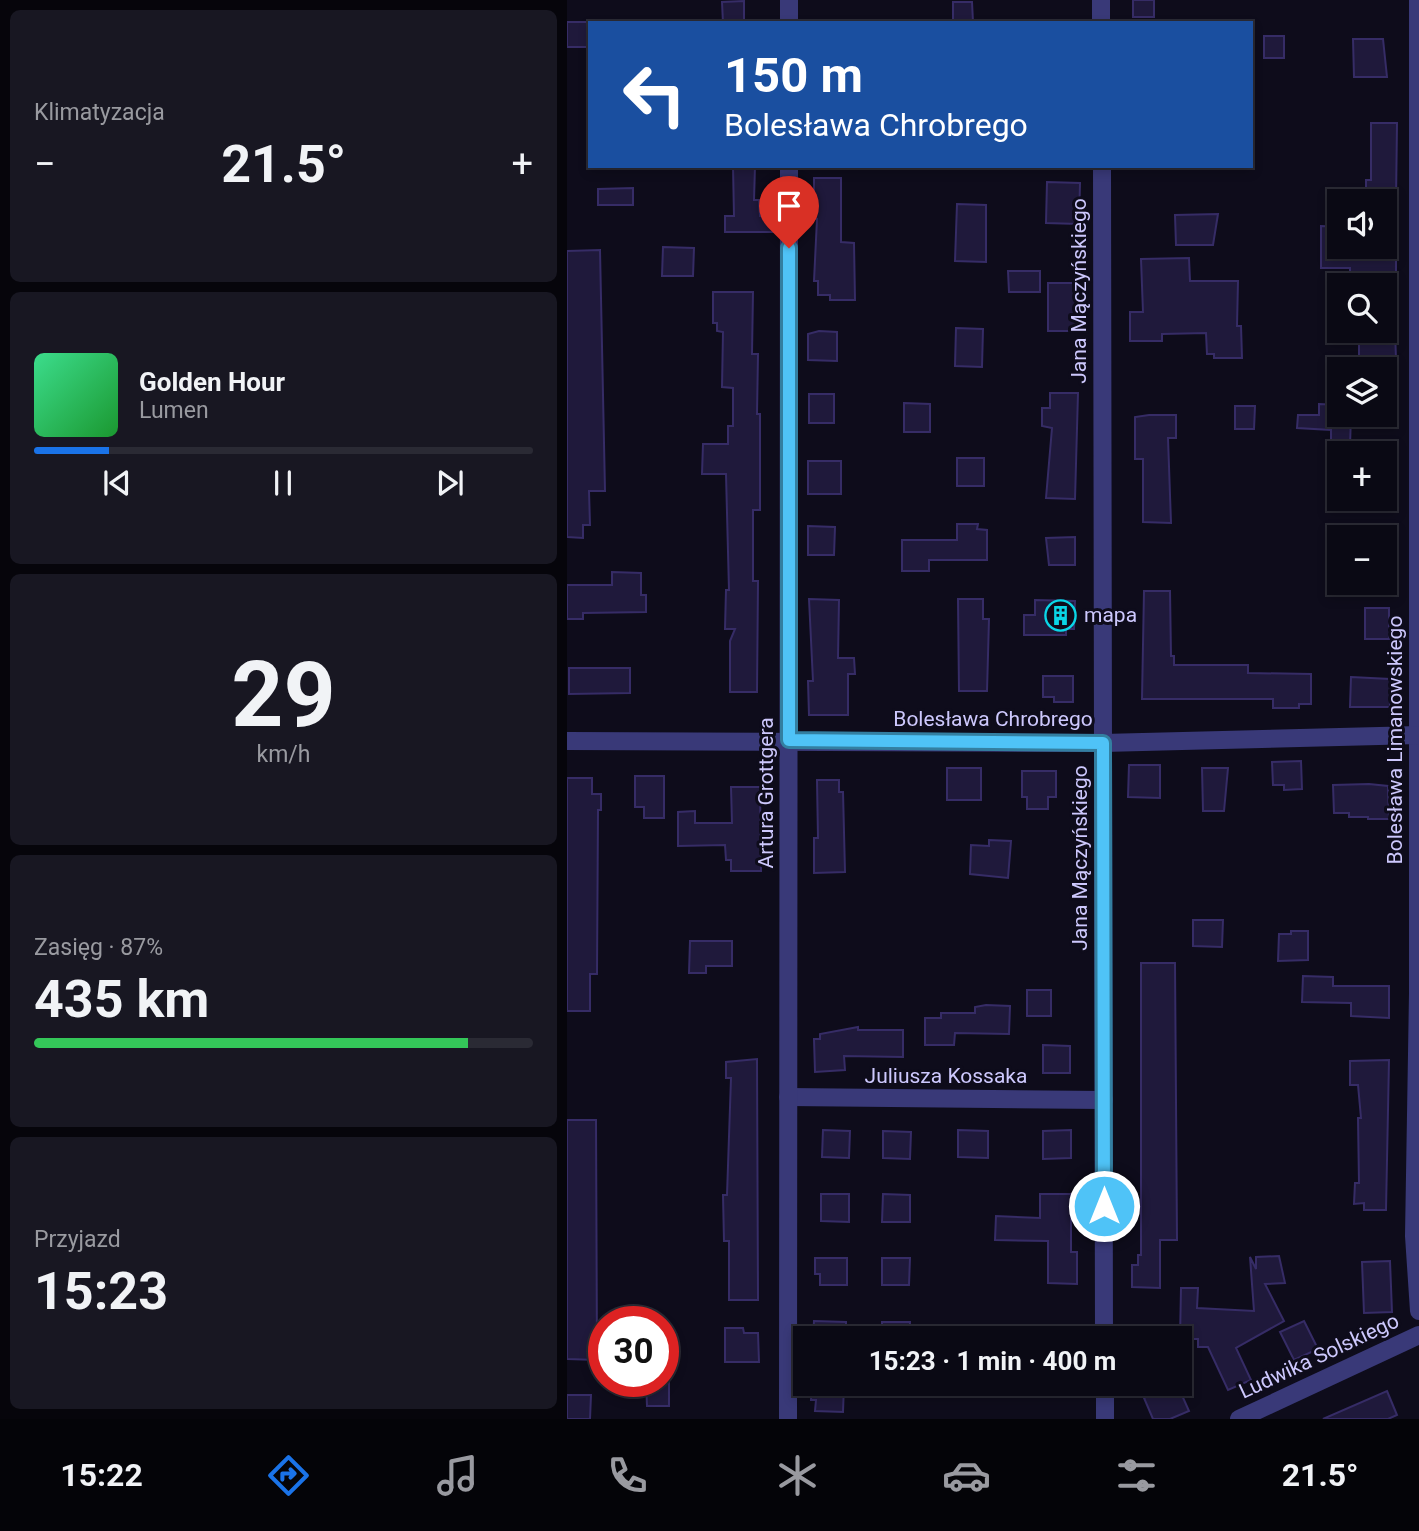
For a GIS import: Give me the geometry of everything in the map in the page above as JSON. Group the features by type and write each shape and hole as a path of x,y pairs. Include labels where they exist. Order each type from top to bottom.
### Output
{"street":[{"path":"789,0 789,21"},
{"path":"1101,0 1101,21"},
{"name":"Bolesława Limanowskiego","path":"1418,0 1419,993 1413,1236 1419,1311"},
{"name":"Artura Grottgera","path":"788,1419 789,168"},
{"name":"Jana Mączyńskiego","path":"1102,168 1104,1326"},
{"name":"Bolesława Chrobrego","path":"567,741 1103,743 1418,735"},
{"name":"Juliusza Kossaka","path":"788,1097 1104,1100"},
{"name":"Ludwika Solskiego","path":"1238,1419 1388,1346 1419,1335"},
{"path":"1105,1396 1105,1419"}],"building":[{"path":"1133,0 1154,0 1154,17 1133,17"},
{"path":"744,1 744,21 723,21 722,2"},
{"path":"953,2 972,2 973,21 953,21"},
{"path":"567,22 588,22 588,47 567,47"},
{"path":"1264,36 1284,36 1284,58 1264,58"},
{"path":"1353,39 1383,39 1387,77 1354,77"},
{"path":"1371,123 1397,123 1396,189 1366,189 1366,180 1371,180"},
{"path":"733,168 755,168 754,200 759,200 760,216 778,216 778,232 725,232 725,216 734,216"},
{"path":"814,178 841,178 841,242 854,243 855,300 830,300 830,295 818,295 818,281 814,281 817,219 814,219"},
{"path":"1047,182 1080,183 1079,224 1046,223"},
{"path":"633,188 633,205 598,205 598,189"},
{"path":"957,204 986,205 986,262 955,261"},
{"path":"1218,214 1213,245 1176,245 1175,215"},
{"path":"1321,226 1327,226 1327,259 1396,259 1396,273 1350,273 1350,268 1321,268"},
{"path":"663,247 694,248 693,276 662,276"},
{"path":"600,250 605,491 589,491 590,525 583,525 583,538 567,537 567,251"},
{"path":"1189,258 1190,281 1238,281 1237,326 1241,326 1242,358 1214,358 1214,354 1207,354 1206,333 1162,334 1162,341 1130,341 1130,312 1143,312 1141,259"},
{"path":"1008,271 1040,271 1040,292 1009,292"},
{"path":"1048,283 1078,283 1078,331 1048,331"},
{"path":"713,292 753,292 752,354 758,354 757,414 760,414 760,510 753,510 753,581 758,581 757,692 730,692 730,641 735,629 725,629 726,590 729,590 726,474 702,474 703,444 728,444 728,426 733,426 733,388 722,387 723,332 717,331 717,323 713,323"},
{"path":"956,328 983,329 982,367 955,366"},
{"path":"819,331 837,332 837,361 808,360 808,334"},
{"path":"1359,343 1395,343 1396,357 1359,357"},
{"path":"1050,393 1078,393 1075,499 1046,498 1052,428 1042,426 1042,408 1050,408"},
{"path":"809,394 834,394 834,423 809,423"},
{"path":"904,403 930,404 930,432 904,432"},
{"path":"1319,404 1327,404 1327,427 1351,427 1350,441 1331,441 1331,430 1297,428 1298,415 1319,415"},
{"path":"1235,406 1255,406 1254,429 1235,429"},
{"path":"1176,415 1176,438 1168,438 1171,523 1143,522 1143,459 1135,459 1135,417"},
{"path":"957,458 984,458 984,486 957,486"},
{"path":"808,461 841,461 841,494 808,494"},
{"path":"957,524 978,524 977,529 987,530 987,560 929,560 929,571 902,571 902,540 957,540"},
{"path":"808,526 835,527 834,555 808,555"},
{"name":"mapa","path":"1075,537 1075,565 1049,565 1046,538"},
{"path":"612,572 641,573 641,595 646,595 646,612 583,613 583,619 567,619 567,585 612,585"},
{"path":"1144,591 1170,591 1171,656 1174,656 1174,665 1248,665 1248,673 1311,674 1311,704 1299,704 1299,708 1273,708 1273,699 1142,699"},
{"path":"809,599 839,600 838,658 854,658 855,674 848,674 848,715 809,715 808,681 813,681"},
{"path":"958,599 983,599 983,619 989,619 987,691 959,691"},
{"path":"1035,600 1075,601 1074,629 1066,629 1066,635 1024,635 1024,615 1035,615"},
{"path":"1365,608 1389,608 1389,639 1365,639"},
{"path":"569,668 630,668 630,693 569,694"},
{"path":"1043,676 1073,676 1073,702 1054,702 1054,697 1043,697"},
{"path":"1351,677 1390,679 1390,707 1350,707"},
{"path":"1301,761 1302,789 1284,790 1284,785 1273,785 1272,762"},
{"path":"1129,765 1160,765 1160,798 1128,797"},
{"path":"947,768 981,768 981,800 947,800"},
{"path":"1202,768 1228,768 1224,811 1203,811"},
{"path":"1022,771 1056,771 1056,797 1048,797 1048,809 1027,809 1027,797 1022,797"},
{"path":"635,776 664,776 664,818 644,818 644,807 635,807"},
{"path":"567,778 592,778 592,794 601,794 601,810 598,810 597,974 590,974 590,1011 567,1011"},
{"path":"817,780 839,780 839,792 843,792 845,872 814,873 814,838 818,838"},
{"path":"1333,785 1388,786 1389,819 1349,817 1349,813 1334,813"},
{"path":"731,787 760,787 761,871 731,871 731,860 726,860 725,845 678,846 678,812 695,811 695,823 732,823"},
{"path":"989,840 1011,841 1008,878 970,874 971,845 989,846"},
{"path":"1193,920 1223,920 1222,947 1193,946"},
{"path":"1291,931 1308,931 1308,960 1278,961 1279,934 1291,934"},
{"path":"690,941 732,941 732,966 706,966 706,973 689,973"},
{"path":"1141,963 1175,963 1177,1240 1160,1240 1160,1288 1132,1287 1132,1265 1138,1265 1138,1255 1141,1255"},
{"path":"1303,976 1333,977 1333,986 1389,986 1389,1018 1351,1016 1351,1003 1302,1002"},
{"path":"1027,990 1051,990 1051,1016 1027,1016"},
{"path":"1010,1006 1009,1034 955,1033 954,1045 925,1045 925,1018 941,1018 941,1013 975,1013 975,1007"},
{"path":"858,1027 858,1030 903,1030 903,1057 844,1056 845,1070 815,1072 814,1039 820,1039 820,1034"},
{"path":"1043,1045 1070,1046 1070,1073 1043,1073"},
{"path":"757,1059 758,1300 729,1300 729,1241 724,1241 723,1195 727,1195 731,1078 726,1078 726,1062"},
{"path":"1389,1060 1386,1210 1364,1210 1364,1203 1354,1204 1355,1183 1359,1183 1358,1118 1361,1118 1358,1085 1350,1085 1350,1061"},
{"path":"567,1120 596,1120 597,1306 588,1306 588,1360 567,1359"},
{"path":"823,1130 850,1131 849,1158 822,1157"},
{"path":"958,1130 988,1131 988,1158 958,1157"},
{"path":"1071,1130 1071,1158 1043,1159 1043,1131"},
{"path":"883,1131 911,1132 910,1159 883,1158"},
{"path":"821,1194 849,1194 849,1222 821,1221"},
{"path":"883,1194 910,1195 910,1222 882,1222"},
{"path":"1040,1194 1071,1194 1071,1252 1077,1252 1077,1284 1048,1283 1048,1241 995,1240 996,1216 1040,1218"},
{"path":"1279,1256 1285,1283 1265,1284 1284,1321 1236,1348 1251,1380 1228,1390 1208,1347 1198,1347 1198,1339 1192,1339 1192,1326 1180,1326 1181,1288 1198,1288 1197,1308 1254,1311 1250,1257 1256,1269 1256,1257"},
{"path":"815,1258 847,1258 847,1285 820,1285 820,1274 815,1274"},
{"path":"882,1258 910,1258 909,1285 882,1285"},
{"path":"1390,1261 1392,1312 1364,1313 1362,1262"},
{"path":"814,1321 846,1322 846,1326 814,1326"},
{"path":"1304,1321 1318,1349 1294,1360 1280,1332"},
{"path":"882,1322 910,1322 910,1326 882,1326"},
{"path":"725,1328 743,1328 744,1333 758,1333 759,1362 725,1362"},
{"path":"1387,1391 1397,1415 1388,1419 1323,1419"},
{"path":"567,1395 591,1397 590,1419 567,1419"},
{"path":"811,1396 844,1396 843,1412 815,1411 816,1400 811,1400"},
{"path":"1182,1396 1189,1411 1170,1419 1153,1419 1144,1398"},
{"path":"647,1397 669,1397 669,1406 647,1406"}],"place":[{"name":"mapa","path":"1061,615"}],"route":[{"path":"789,248 789,740 1103,743 1104,1206"}]}
